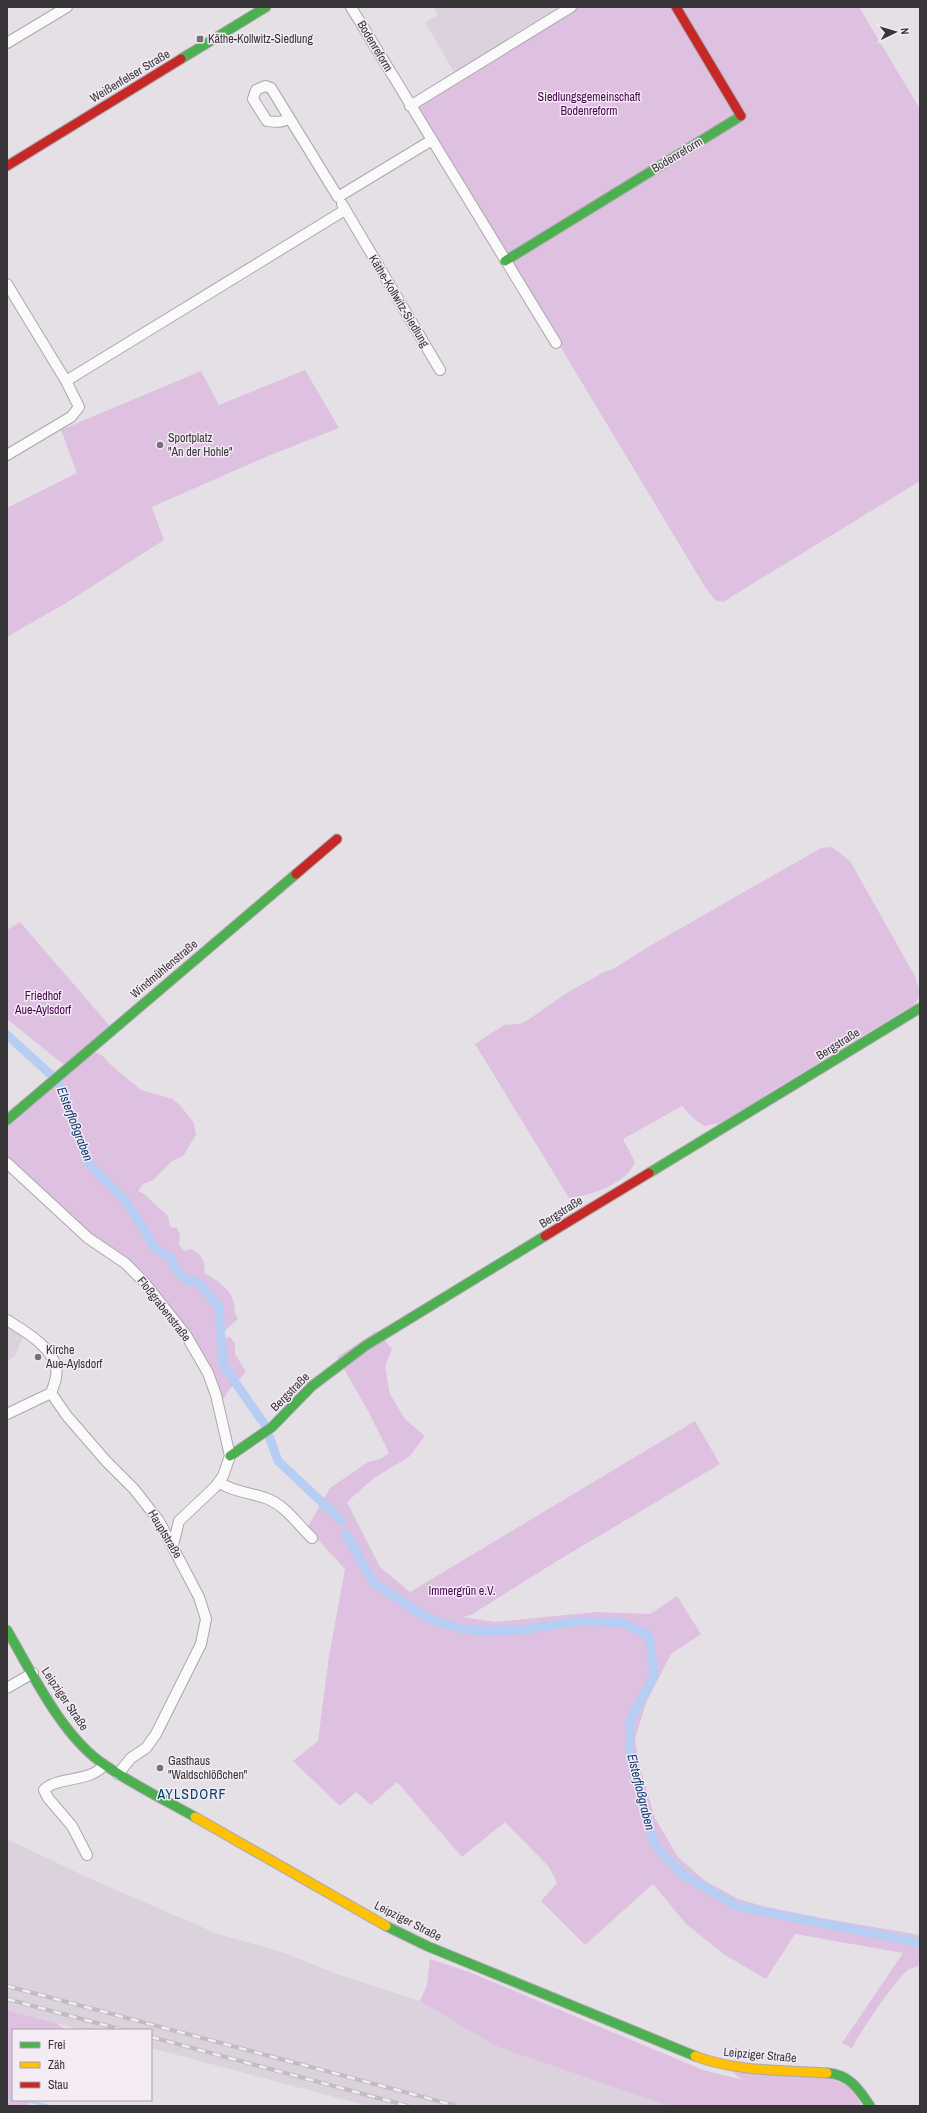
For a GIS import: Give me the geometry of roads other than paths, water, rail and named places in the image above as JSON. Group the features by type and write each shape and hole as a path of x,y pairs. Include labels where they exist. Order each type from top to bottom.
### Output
{"street":[{"path":"7,43 67,7"},
{"name":"Weißenfelser Straße","path":"7,166 266,7"},
{"name":"Bodenreform","path":"351,7 556,343"},
{"path":"410,106 571,7"},
{"name":"Bodenreform","path":"504,260 741,117 676,7"},
{"name":"Käthe-Kollwitz-Siedlung","path":"289,118 440,370"},
{"path":"338,198 432,140"},
{"path":"66,381 345,210"},
{"path":"7,284 78,403 78,411 7,455"},
{"name":"Windmühlenstraße","path":"7,1120 55,1077 337,839"},
{"name":"Bergstraße","path":"230,1456 262,1432 272,1427 307,1391 365,1346 920,1008"},
{"name":"Floßgrabenstraße","path":"7,1163 88,1238 130,1267 155,1294 186,1335 206,1369 216,1395 230,1456"},
{"path":"7,1320 33,1337 54,1363 56,1375 51,1393 7,1414"},
{"name":"Hauptstraße","path":"51,1393 67,1416 106,1461 136,1492 159,1521 173,1545 203,1606 206,1619 205,1633 201,1644 156,1734 146,1748 130,1758 118,1774"},
{"path":"173,1545 180,1521 219,1482 230,1456"},
{"path":"219,1482 227,1487 260,1496 276,1503 289,1513 312,1538"},
{"path":"159,1521 180,1521"},
{"name":"Leipziger Straße","path":"7,1630 63,1721 89,1752 104,1765 390,1928 427,1946 711,2062 737,2067 823,2071 840,2075 857,2086 870,2106"},
{"path":"7,1688 33,1673"},
{"path":"87,1855 70,1823 48,1798 44,1790 51,1785 94,1774 104,1765"}],"waterway":[{"name":"Elsterfloßgraben","path":"7,1035 59,1082 87,1161 127,1203 156,1249 171,1258 174,1266 184,1279 197,1282 219,1306 223,1365 265,1425 278,1461 342,1521"},
{"name":"Elsterfloßgraben","path":"346,1534 373,1582 427,1618 462,1629 485,1631 522,1630 578,1621 624,1623 649,1636 654,1676 630,1721 630,1757 655,1846 682,1874 736,1906 920,1943"},
{"path":"7,2096 12,2098"},
{"path":"27,2101 49,2106"}],"railway":[{"path":"7,1986 457,2106"},
{"path":"7,1999 119,2029"},
{"path":"152,2037 408,2106"}],"place":[{"name":"Käthe-Kollwitz-Siedlung","path":"200,39"},
{"name":"Sportplatz \"An der Hohle\"","path":"160,445"},
{"name":"Kirche Aue-Aylsdorf","path":"38,1357"},
{"name":"Gasthaus \"Waldschlößchen\"","path":"160,1768"}],"district":[{"name":"AYLSDORF","path":"192,1794"}],"park label":[{"name":"Siedlungsgemeinschaft Bodenreform","path":"589,104"},
{"name":"Friedhof Aue-Aylsdorf","path":"43,1003"},
{"name":"Immergrün e.V.","path":"462,1591"}]}
